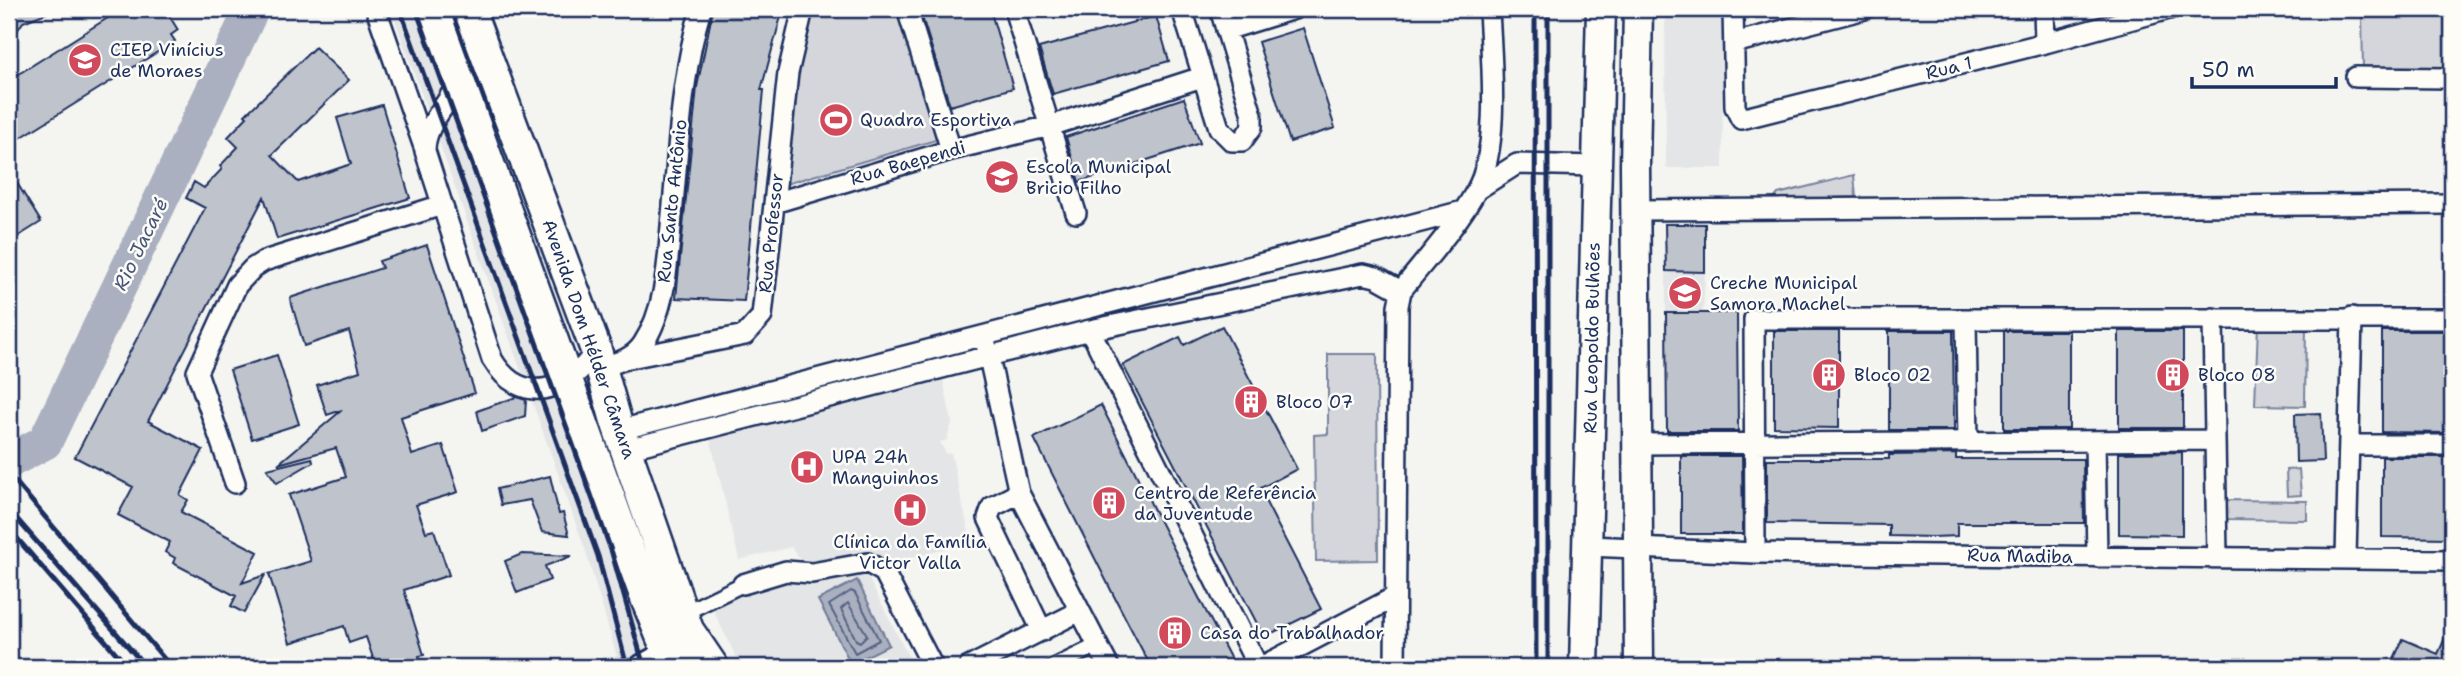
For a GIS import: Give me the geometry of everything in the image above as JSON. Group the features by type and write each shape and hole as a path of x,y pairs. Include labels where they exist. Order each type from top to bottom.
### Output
{"main road":[{"name":"Avenida Dom Hélder Câmara","path":"433,9 569,380 663,662"},
{"name":"Avenida Dom Hélder Câmara","path":"469,9 599,358 623,440 685,622 713,667"},
{"name":"Rua Leopoldo Bulhões","path":"1584,667 1601,9"},
{"path":"1638,9 1639,667"}],"street":[{"path":"376,9 492,359 498,369 517,384 540,390 569,380 599,358 630,358"},
{"name":"Rua Santo Antônio","path":"630,358 652,328 665,281 685,83 701,9"},
{"name":"Rua Professor","path":"630,358 745,335 758,324 762,316 788,73 803,9"},
{"path":"907,9 951,150"},
{"path":"1014,9 1076,213"},
{"path":"1182,9 1219,128 1232,141 1242,141 1252,127 1252,115 1220,9"},
{"path":"1226,30 1294,9"},
{"path":"1395,667 1397,314 1401,291 1478,189 1486,163 1493,97 1489,9"},
{"path":"1733,9 1734,43 1808,16 1865,9"},
{"path":"2044,9 2045,43"},
{"name":"Rua 1","path":"1734,43 1735,107 1741,119 1754,118 2045,43 2124,14 2169,9"},
{"name":"Rua Baependi","path":"774,203 951,150 1050,126 1202,77"},
{"path":"2356,77 2452,78"},
{"path":"425,151 429,126 454,92 458,79"},
{"path":"1478,189 1517,164 1595,166"},
{"path":"1637,210 2452,204"},
{"path":"234,483 197,372 237,285 264,261 442,205"},
{"path":"623,440 986,345 1463,211"},
{"path":"986,345 1090,330 1363,274 1376,276 1401,291"},
{"path":"2346,556 2352,317"},
{"path":"2213,318 2217,557"},
{"path":"1755,553 1754,319 2452,319"},
{"path":"1966,319 1968,442"},
{"path":"1090,330 1260,667 1395,597"},
{"path":"986,345 1020,493 1109,667"},
{"path":"1638,444 2215,440"},
{"path":"2095,441 2097,557"},
{"path":"2349,445 2452,445"},
{"path":"1020,493 992,508 988,518 1042,631"},
{"name":"Rua Madiba","path":"1588,546 1755,553 2097,557 2346,556 2452,560"},
{"path":"663,662 685,622 743,584 786,571 812,573 868,564 879,567 884,572 933,667"},
{"path":"969,667 1080,611"},
{"path":"1058,666 1098,645"}],"shaded area":[{"path":"391,9 425,9 617,548 651,667 620,667 585,549"},
{"path":"810,9 898,9 939,139 782,185 795,66"},
{"path":"1665,9 1722,9 1723,168 1666,168"},
{"path":"2452,13 2452,68 2363,69 2362,15"},
{"path":"1854,175 1856,197 1773,200 1778,194"},
{"name":"Creche Municipal Samora Machel","path":"1666,271 1705,272 1703,314 1666,313"},
{"path":"2258,323 2306,323 2305,406 2255,405"},
{"path":"1328,354 1377,354 1378,560 1316,561 1314,435 1328,434"},
{"name":"UPA 24h Manguinhos","path":"943,380 952,422 947,440 940,442 946,454 951,453 971,542 897,562 866,554 806,567 791,547 739,560 710,438"},
{"path":"2299,469 2301,495 2287,496 2286,470"},
{"path":"2222,500 2307,501 2307,520 2225,519"},
{"path":"864,570 914,667 741,667 711,606 790,575 802,584"}],"water":[{"path":"857,580 889,645 851,664 818,600"}],"building":[{"path":"9,9 54,10 23,22 9,43"},
{"name":"CIEP Vinícius de Moraes","path":"122,9 165,9 178,30 171,35 175,41 9,145 9,80"},
{"path":"713,9 783,9 761,90 764,90 744,301 676,298 697,87"},
{"path":"946,9 990,9 1013,88 950,106 922,17"},
{"path":"1156,16 1169,61 1053,94 1039,48"},
{"path":"1303,28 1335,128 1290,142 1258,42"},
{"path":"315,47 349,80 272,155 298,182 351,164 337,118 382,105 410,198 277,239 264,197 148,421 203,450 180,495 188,500 181,512 258,552 242,583 265,575 244,613 231,606 236,596 173,563 175,558 165,552 170,542 118,515 133,487 75,457 205,208 186,198 194,182 204,188 222,169 220,166 238,147 228,137 247,117 245,115"},
{"path":"1184,98 1200,143 1079,182 1066,137"},
{"path":"9,170 41,222 9,242"},
{"path":"1665,224 1705,224 1705,272 1666,271"},
{"path":"427,245 475,393 401,417 412,455 443,445 458,492 416,505 426,532 434,530 449,575 404,590 424,655 419,656 422,667 376,667 366,637 349,643 344,626 290,643 269,574 311,561 289,495 346,477 336,448 278,464 342,410 327,415 317,385 360,371 349,331 304,346 290,298 382,268 379,261"},
{"path":"1666,313 1737,313 1738,431 1667,431"},
{"path":"1222,326 1297,469 1259,489 1321,609 1264,637 1123,365 1180,337 1184,345"},
{"path":"1774,331 1839,331 1839,428 1774,427"},
{"path":"1889,331 1953,331 1954,430 1889,430"},
{"path":"2004,331 2069,331 2069,429 2004,429"},
{"path":"2119,331 2183,331 2183,428 2119,428"},
{"path":"2382,331 2449,331 2448,433 2382,432"},
{"path":"277,355 299,424 252,439 230,370"},
{"path":"516,397 526,400 525,416 482,431 477,411"},
{"name":"Centro de Referência da Juventude","path":"1101,405 1235,667 1151,667 1116,600 1034,438"},
{"path":"2321,413 2323,461 2296,462 2295,414"},
{"path":"2182,452 2182,535 2119,534 2119,453"},
{"path":"1956,454 1956,459 2083,459 2084,523 1957,523 1957,536 1933,537 1889,536 1889,525 1767,523 1767,459 1889,459 1889,455"},
{"path":"1681,456 1742,456 1743,534 1681,534"},
{"path":"2382,457 2448,457 2448,538 2382,537"},
{"path":"312,458 313,462 277,483 267,469"},
{"path":"550,476 559,514 563,513 569,535 542,532 530,500 501,505 497,489"},
{"path":"522,554 572,556 545,566 550,580 517,593 505,561"},
{"path":"2452,622 2452,667 2390,667 2403,639 2438,654"}],"waterway":[{"name":"Rio Jacaré","path":"9,461 45,442 252,9"}],"railway":[{"path":"400,9 598,556 627,667"},
{"path":"416,9 612,553 644,667"},
{"path":"1535,9 1536,667"},
{"path":"1548,9 1548,667"},
{"path":"9,474 171,667"},
{"path":"9,510 146,667"},
{"path":"9,529 128,667"}],"place":[{"name":"CIEP Vinícius de Moraes","path":"85,60"},
{"name":"Quadra Esportiva","path":"836,120"},
{"name":"Escola Municipal Bricio Filho","path":"1002,177"},
{"name":"Creche Municipal Samora Machel","path":"1685,293"},
{"name":"Bloco 02","path":"1829,375"},
{"name":"Bloco 08","path":"2173,375"},
{"name":"Bloco 07","path":"1251,402"},
{"name":"UPA 24h Manguinhos","path":"807,467"},
{"name":"Centro de Referência da Juventude","path":"1109,503"},
{"name":"Clínica da Família Victor Valla","path":"910,510"},
{"name":"Casa do Trabalhador","path":"1175,633"}]}
